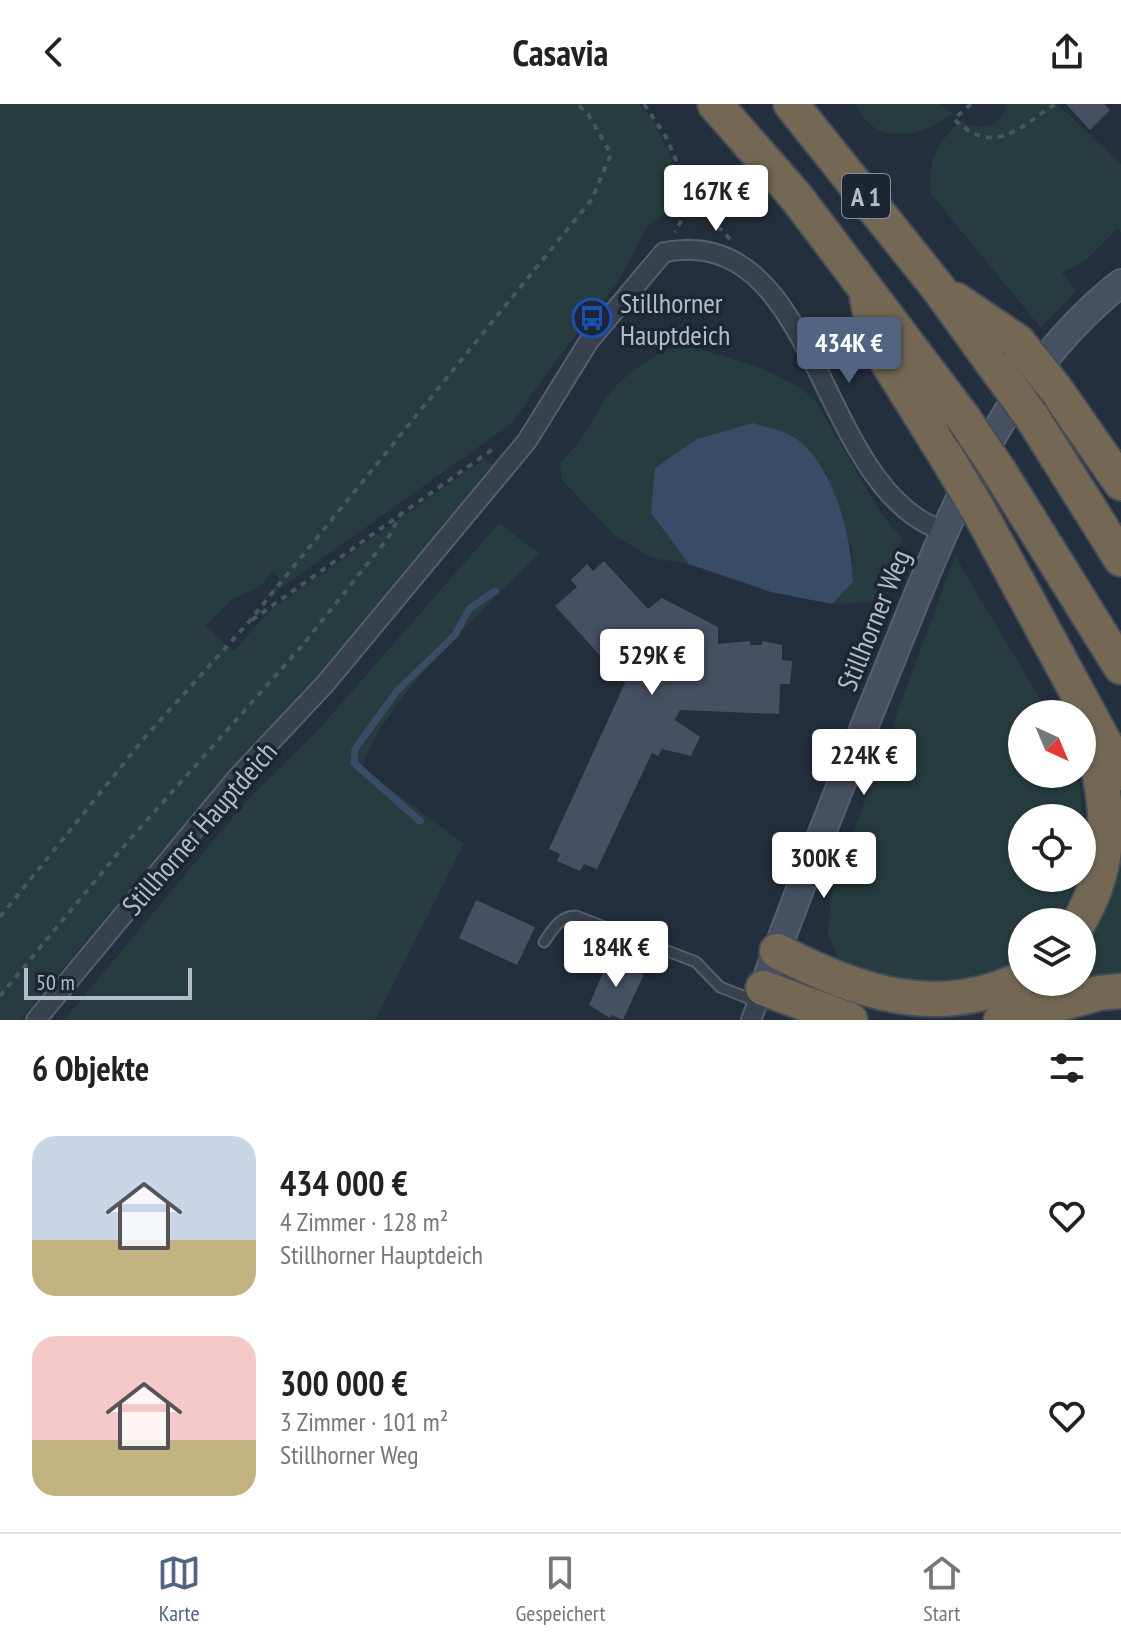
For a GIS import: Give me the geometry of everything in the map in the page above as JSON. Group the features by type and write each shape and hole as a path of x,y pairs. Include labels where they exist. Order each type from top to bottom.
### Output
{"highway":[{"name":"A 1","path":"715,104 797,198 964,419 1121,667"},
{"name":"A 1","path":"791,104 939,289 1032,417 1121,559"},
{"path":"864,285 877,345 980,513 1121,773"},
{"path":"939,289 1018,342 1054,387 1121,483"},
{"path":"1072,679 1108,809 1103,868 1088,908"},
{"path":"777,951 856,991 911,1006 947,1006 981,999 1008,986"},
{"path":"1001,1020 1099,993 1121,991"},
{"path":"757,1004 850,1020"}],"main road":[{"name":"Stillhorner Weg","path":"757,1004 944,531 994,432 1014,400 1072,329 1121,283"}],"street":[{"path":"664,252 695,250 709,253 741,266 766,286 790,321 888,496 922,524 944,531"},
{"name":"Stillhorner Hauptdeich","path":"36,1020 227,790 325,684 527,441 589,341 664,252"}],"lane":[{"path":"544,942 555,925 567,916 576,916 696,962 720,987 757,1004"}],"path":[{"path":"0,917 146,736 247,624 592,199 611,154 588,114 577,104"},
{"path":"644,104 666,137 693,200 732,240"},
{"path":"971,104 954,119 968,133 987,140 1019,129 1055,104"},
{"path":"664,252 693,200"},
{"path":"247,624 403,510 513,437 527,441"},
{"path":"0,996 188,771 301,647 388,538 403,510"}],"green space":[{"path":"0,104 639,104 655,122 687,196 676,212 667,213 648,226 618,282 554,363 512,423 264,600 280,579 272,572 261,586 231,600 205,626 234,651 269,611 486,458 492,465 296,701 219,782 20,1020 0,1020"},
{"path":"854,104 940,104 953,113 937,124 916,132 895,134 872,126"},
{"path":"1006,104 1057,104 1121,164 1121,232 1117,229 1085,261 1062,273 1076,291 1041,328 931,194 932,163 952,129 960,121 974,126 988,126 1000,119"},
{"path":"683,344 758,367 800,387 817,403 879,511 902,539 879,602 832,604 853,582 852,549 826,471 651,513 689,564 652,558 614,535 562,480 560,463 580,440 614,388 641,365"},
{"path":"499,523 539,553 414,683 374,740 362,768 464,844 375,1020 64,1020 249,798 319,729"},
{"path":"955,556 1041,700 1008,700 1008,788 1081,790 1082,804 1008,804 1008,892 1071,892 1064,908 1008,908 1008,967 932,989 855,970 839,959 828,935 831,893"},
{"path":"1121,839 1121,976 1096,980 1096,908 1093,908"}],"water":[{"path":"753,423 784,432 804,445 828,479 844,522 853,582 832,604 771,592 689,564 651,513 655,468 697,439"}],"building":[{"path":"1066,104 1104,104 1110,110 1090,130"},
{"path":"604,561 648,609 662,598 718,627 718,644 750,641 750,645 762,645 762,641 782,645 782,660 792,661 790,684 780,684 779,714 680,710 675,720 700,737 691,756 662,749 658,756 652,753 597,869 584,864 580,871 557,861 560,854 549,849 625,683 555,606 577,587 571,580 587,564 593,571"},
{"path":"476,900 535,927 517,965 459,938"},
{"path":"609,959 633,966 632,969 644,974 623,1020 612,1015 610,1018 589,1005"}],"waterway":[{"path":"420,821 354,763 355,749 397,691 455,635 469,609 495,591"}],"place":[{"name":"Stillhorner Hauptdeich","path":"592,318"}]}
